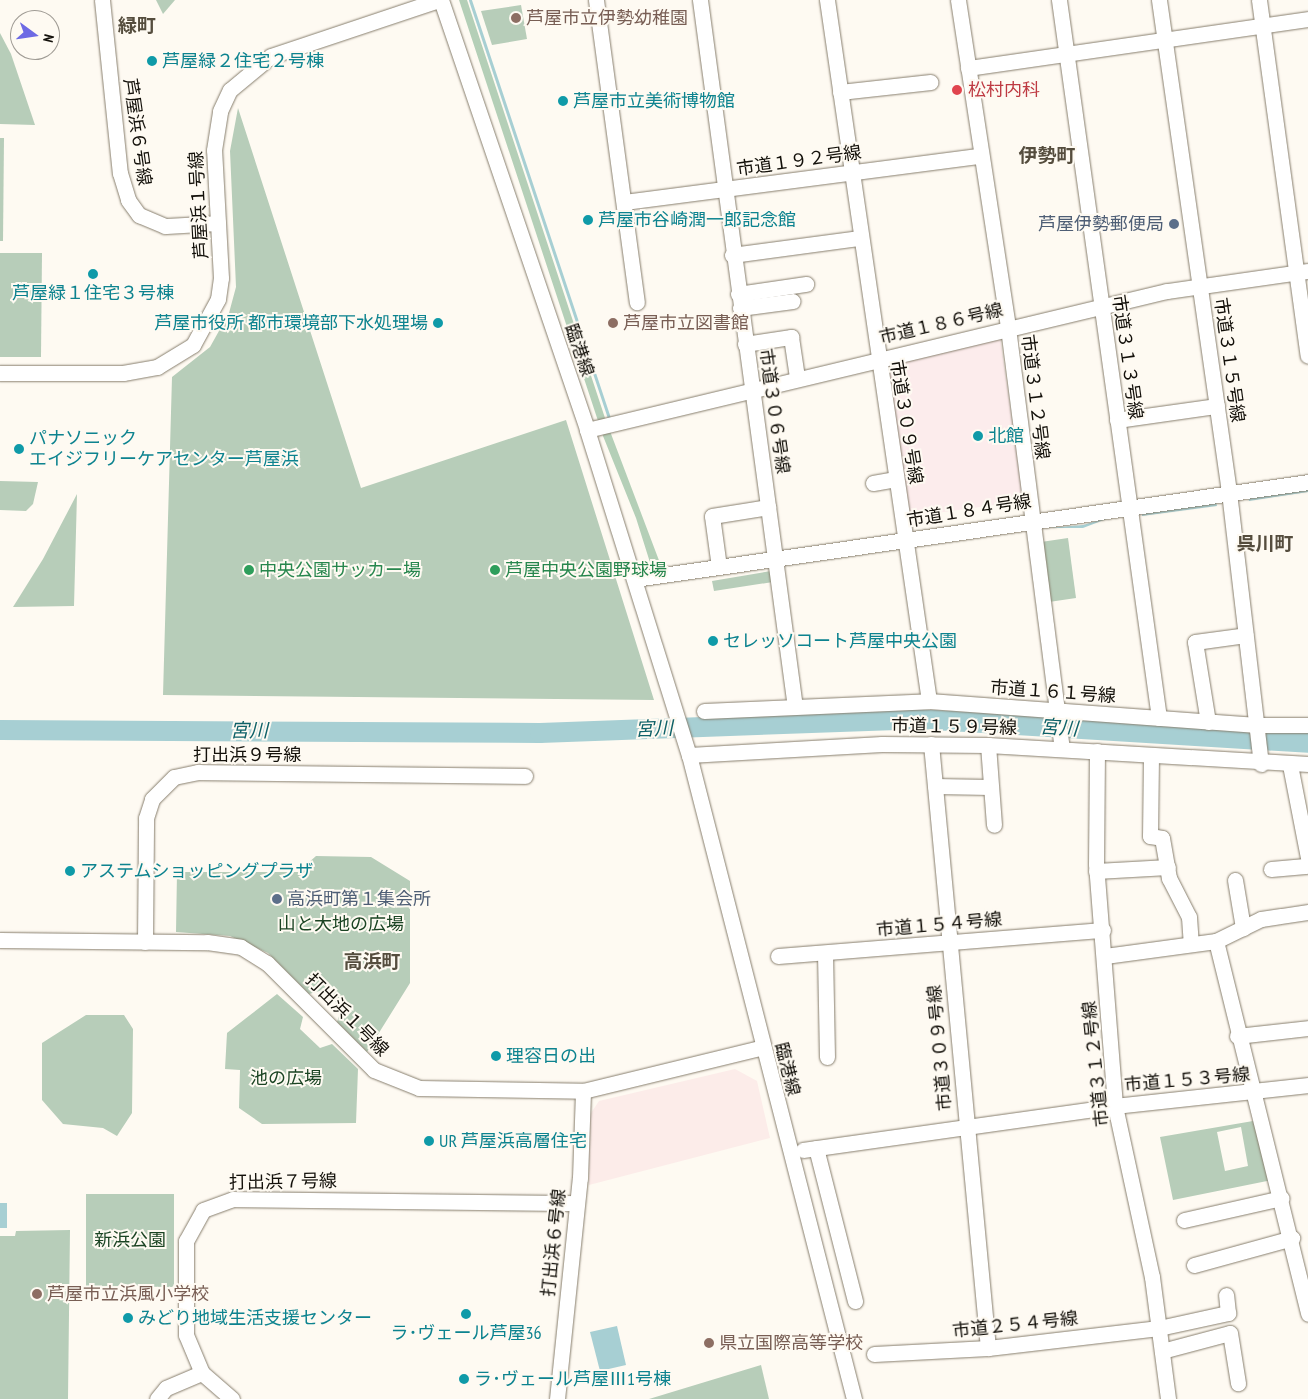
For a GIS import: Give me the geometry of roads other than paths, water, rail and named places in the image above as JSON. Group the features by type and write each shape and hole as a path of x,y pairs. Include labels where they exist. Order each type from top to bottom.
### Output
{"street":[{"name":"芦屋浜６号線","path":"102,0 120,173 128,200 139,215 165,226 218,223"},
{"name":"芦屋浜１号線","path":"0,372 123,373 157,368 193,345 218,299 215,131 220,110 241,78 271,56 440,0"},
{"name":"臨港線","path":"440,0 587,430 688,751 854,1399"},
{"path":"596,0 637,302"},
{"name":"市道３０６号線","path":"700,0 732,255 752,387 795,707"},
{"name":"市道３０９号線","path":"827,0 877,359 906,539 929,702"},
{"name":"市道３１２号線","path":"958,0 980,156 1008,328 1054,713 1061,744"},
{"name":"市道３１３号線","path":"1059,0 1159,718"},
{"name":"市道３１５号線","path":"1159,0 1229,492 1261,758"},
{"path":"1259,0 1302,272 1308,356"},
{"path":"968,68 1308,19"},
{"path":"840,92 930,82"},
{"name":"市道１９２号線","path":"624,202 980,156"},
{"path":"732,255 860,238"},
{"name":"市道１８６号線","path":"587,430 752,387 1199,284 1302,272"},
{"path":"739,301 806,284"},
{"path":"739,301 793,301"},
{"path":"745,344 790,337 797,377"},
{"path":"1117,420 1216,406"},
{"path":"873,483 896,479"},
{"name":"市道１８４号線","path":"635,579 775,560 1032,520 1308,482"},
{"path":"719,567 712,516 768,507"},
{"path":"1208,722 1195,642 1246,635"},
{"name":"市道１６１号線","path":"704,711 929,702 1054,713 1159,718 1257,727 1308,724"},
{"name":"市道３０９号線","path":"931,744 988,1348"},
{"name":"市道１５９号線","path":"688,751 931,744 1061,744 1097,752 1152,756 1261,758 1290,766 1308,764"},
{"path":"988,745 994,825"},
{"name":"市道３１２号線","path":"1097,752 1096,871 1103,930 1116,1106 1159,1328 1168,1399"},
{"path":"1152,756 1150,836 1162,838 1168,867 1189,917 1191,944"},
{"path":"1290,766 1308,858"},
{"name":"打出浜９号線","path":"145,942 146,818 152,799 174,777 198,772 525,776"},
{"path":"935,786 990,787"},
{"path":"1271,869 1308,866"},
{"path":"1096,871 1168,867"},
{"path":"1235,880 1243,928"},
{"path":"1105,956 1216,941 1261,919 1308,912"},
{"name":"市道１５４号線","path":"778,956 1103,930"},
{"name":"打出浜１号線","path":"0,940 207,942 250,951 374,1070 395,1082 430,1089 582,1091 763,1047"},
{"path":"1216,941 1251,1093 1282,1198 1306,1294 1308,1314"},
{"path":"825,953 827,1056"},
{"path":"1237,1036 1308,1028"},
{"name":"市道１５３号線","path":"855,1301 809,1149 1116,1106 1251,1093 1308,1085"},
{"name":"打出浜６号線","path":"557,1399 577,1203 582,1091"},
{"path":"1184,1220 1282,1198"},
{"name":"打出浜７号線","path":"232,1399 202,1373 186,1335 186,1241 192,1223 217,1203 233,1199 577,1203"},
{"path":"1194,1265 1292,1238"},
{"name":"市道２５４号線","path":"874,1354 988,1348 1159,1328 1228,1313 1226,1296"},
{"path":"1162,1351 1230,1333 1238,1383"},
{"path":"157,1399 166,1388 202,1373"}],"water":[{"path":"1308,488 1308,492 1249,501 1248,497"},
{"path":"1216,502 1217,506 1142,516 1142,512"},
{"path":"1117,515 1083,528 1048,528 1083,525"},
{"path":"0,1203 7,1203 7,1228 0,1228"},
{"path":"617,1326 626,1365 600,1371 590,1332"}],"waterway":[{"path":"470,0 609,419"},
{"name":"宮川","path":"0,730 540,733 918,719 1308,743"}],"place":[{"name":"芦屋市立伊勢幼稚園","path":"516,18"},
{"name":"芦屋緑２住宅２号棟","path":"152,61"},
{"name":"松村内科","path":"957,90"},
{"name":"芦屋市立美術博物館","path":"563,101"},
{"name":"芦屋市谷崎潤一郎記念館","path":"588,220"},
{"name":"芦屋伊勢郵便局","path":"1174,224"},
{"name":"芦屋緑１住宅３号棟","path":"93,274"},
{"name":"芦屋市役所 都市環境部下水処理場","path":"438,323"},
{"name":"芦屋市立図書館","path":"613,323"},
{"name":"北館","path":"978,436"},
{"name":"パナソニック エイジフリーケアセンター芦屋浜","path":"19,449"},
{"name":"中央公園サッカー場","path":"249,570"},
{"name":"芦屋中央公園野球場","path":"495,570"},
{"name":"セレッソコート芦屋中央公園","path":"713,641"},
{"name":"アステムショッピングプラザ","path":"70,871"},
{"name":"高浜町第１集会所","path":"277,899"},
{"name":"理容日の出","path":"496,1056"},
{"name":"UR 芦屋浜高層住宅","path":"429,1141"},
{"name":"芦屋市立浜風小学校","path":"37,1294"},
{"name":"ラ･ヴェール芦屋36","path":"466,1314"},
{"name":"みどり地域生活支援センター","path":"128,1318"},
{"name":"県立国際高等学校","path":"709,1343"},
{"name":"ラ･ヴェール芦屋Ⅲ1号棟","path":"464,1379"}],"district":[{"name":"緑町","path":"137,26"},
{"name":"伊勢町","path":"1047,156"},
{"name":"呉川町","path":"1265,544"},
{"name":"高浜町","path":"372,962"}],"park label":[{"name":"山と大地の広場","path":"341,924"},
{"name":"池の広場","path":"286,1078"},
{"name":"新浜公園","path":"130,1240"}]}
